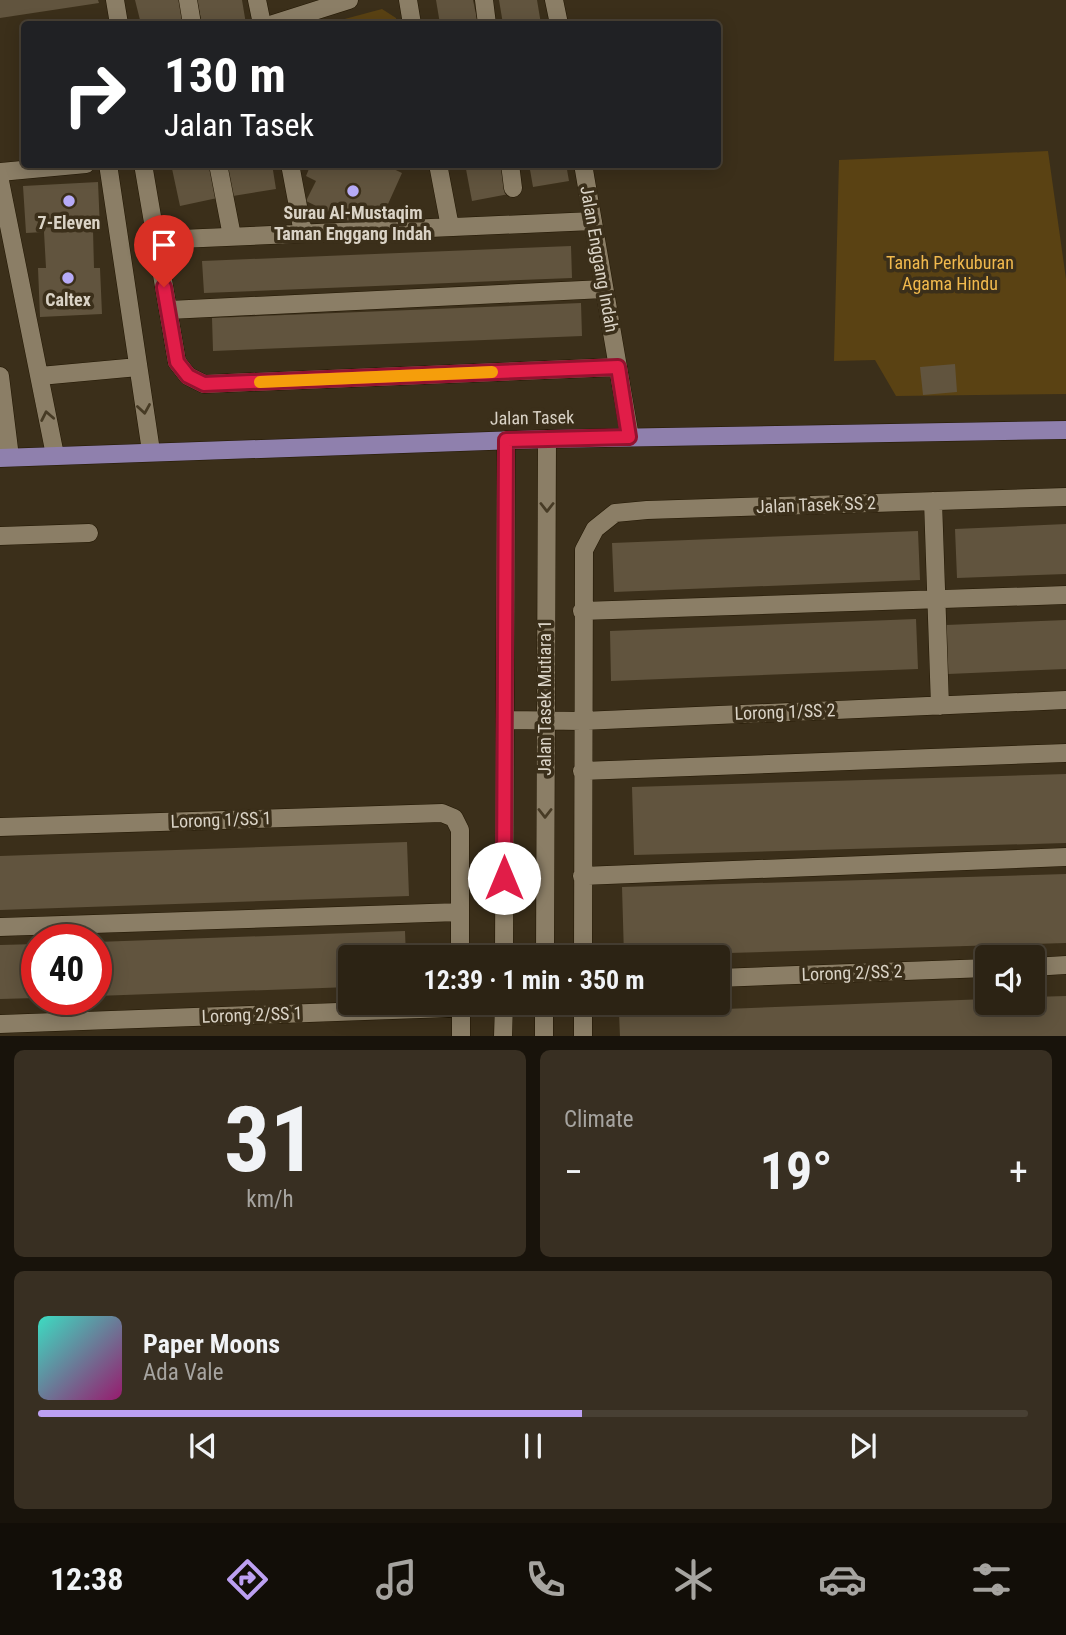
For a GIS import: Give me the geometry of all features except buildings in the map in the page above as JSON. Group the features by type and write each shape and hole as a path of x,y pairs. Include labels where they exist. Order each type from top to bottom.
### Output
{"main road":[{"name":"Jalan Tasek","path":"5,457 506,440 1066,430"}],"street":[{"path":"115,0 118,21"},
{"path":"188,0 192,21"},
{"path":"257,0 261,21"},
{"path":"282,21 349,0"},
{"path":"408,0 412,21"},
{"path":"484,0 488,21"},
{"path":"554,0 558,21"},
{"path":"0,172 43,168"},
{"path":"109,168 151,451"},
{"path":"144,168 177,362 188,376 204,384 618,367"},
{"path":"219,168 232,236"},
{"path":"291,168 303,233"},
{"path":"439,168 450,227"},
{"path":"510,168 513,188"},
{"name":"Jalan Enggang Indah","path":"584,168 629,437"},
{"path":"0,181 55,455"},
{"path":"156,240 593,220"},
{"path":"169,310 604,289"},
{"path":"40,376 138,367"},
{"path":"0,376 5,457"},
{"name":"Jalan Tasek Mutiara 1","path":"545,945 547,439"},
{"path":"504,945 506,440"},
{"name":"Jalan Tasek SS 2","path":"582,611 584,550 595,529 615,513 1066,497"},
{"path":"933,501 940,706"},
{"path":"0,536 89,533"},
{"path":"583,945 582,611 1066,595"},
{"name":"Lorong 1/SS 2","path":"505,720 582,720 1066,700"},
{"path":"582,771 1066,753"},
{"name":"Lorong 1/SS 1","path":"0,827 442,813 454,818 460,830 460,912"},
{"path":"582,876 1066,857"},
{"path":"0,927 460,912 460,945"},
{"path":"1045,966 1066,965"},
{"name":"Lorong 2/SS 2","path":"730,978 975,968"},
{"name":"Lorong 2/SS 1","path":"0,1024 338,1010"},
{"path":"461,1015 461,1036"},
{"path":"503,1015 503,1036"},
{"path":"544,1015 544,1036"},
{"path":"583,1015 583,1036"}],"green space":[{"path":"382,9 396,21 337,21"},
{"name":"Tanah Perkuburan Agama Hindu","path":"1048,151 1066,279 1066,394 896,396 875,360 834,361 839,160"}],"slow traffic":[{"path":"260,382 492,372"}],"place":[{"name":"Surau Al-Mustaqim Taman Enggang Indah","path":"353,191"},
{"name":"7-Eleven","path":"69,201"},
{"name":"Caltex","path":"68,278"}],"route":[{"path":"164,287 177,362 188,376 204,384 618,367 629,437 506,440 504,878"}]}
